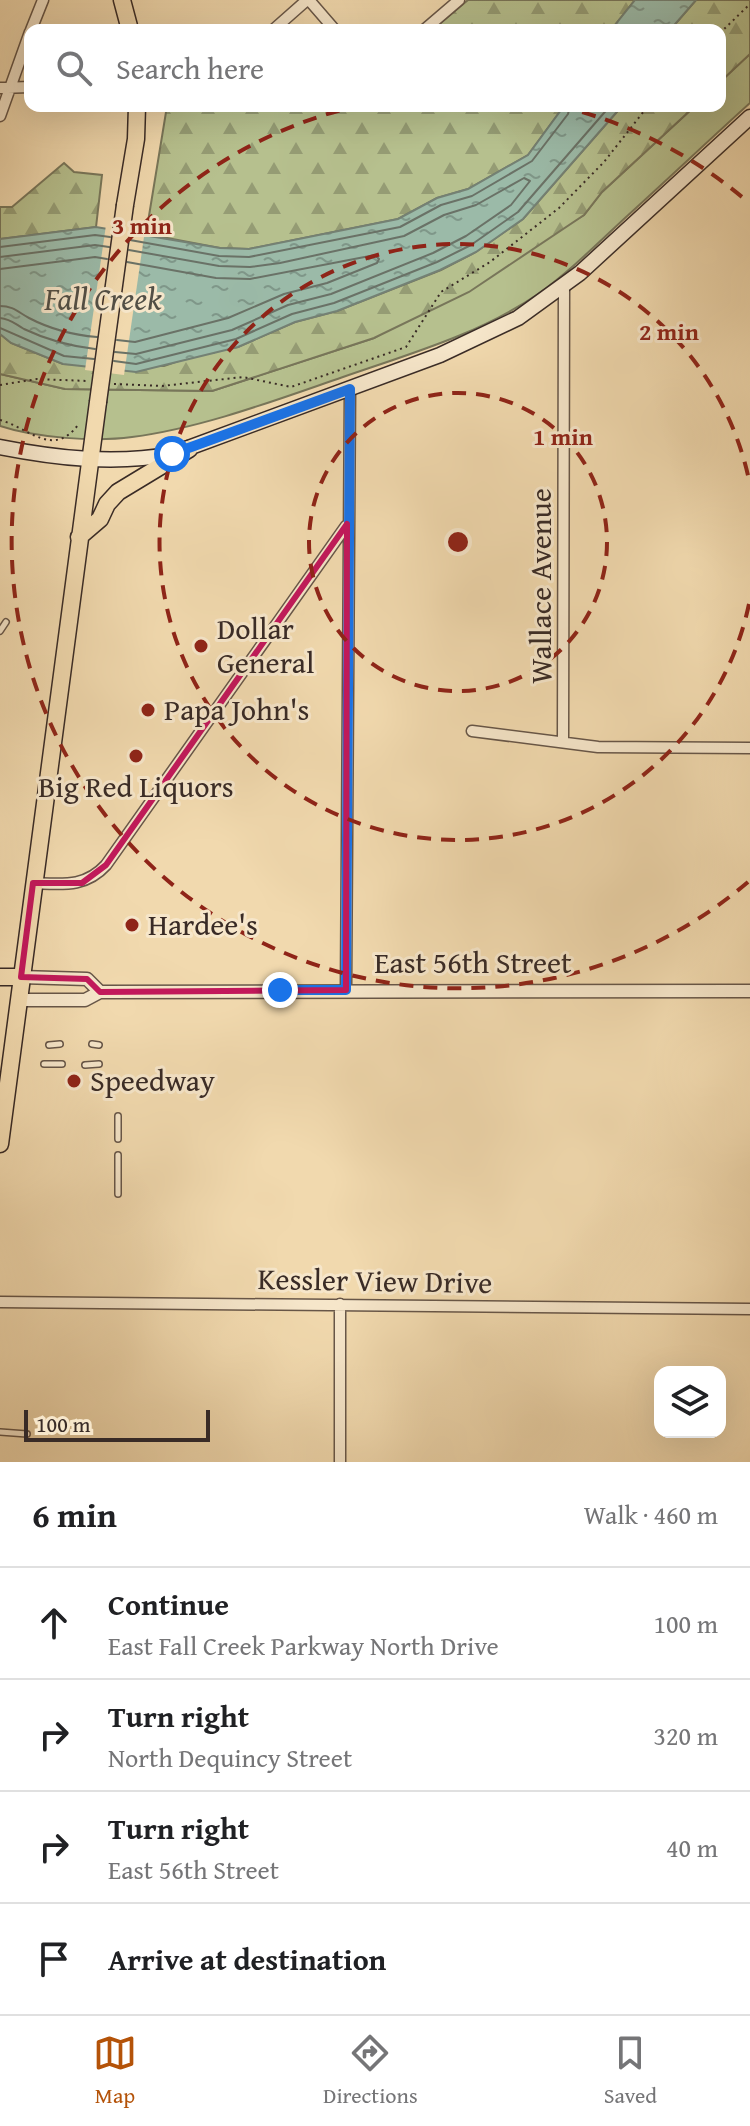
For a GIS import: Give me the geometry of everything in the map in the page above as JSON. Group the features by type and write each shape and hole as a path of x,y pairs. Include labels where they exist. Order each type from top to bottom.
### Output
{"main road":[{"path":"122,0 128,24"},
{"path":"0,1144 4,1072 18,1000 79,537 136,139 137,112"},
{"path":"0,447 63,457 139,459 189,449 456,348 501,328 564,286 750,117"},
{"path":"79,537 100,519 107,504 118,492 189,449"},
{"name":"East 56th Street","path":"0,977 21,977"},
{"name":"East 56th Street","path":"0,1000 18,1000"}],"street":[{"path":"33,24 43,0"},
{"path":"280,24 308,0 330,24"},
{"path":"431,24 459,0"},
{"path":"0,116 4,88 24,44"},
{"path":"4,88 24,87"},
{"name":"Wallace Avenue","path":"563,742 564,286"},
{"path":"346,990 350,389"},
{"path":"33,883 82,883 94,878 106,865 347,524"},
{"path":"472,731 598,747 750,748"},
{"name":"East 56th Street","path":"21,977 87,979 100,992"},
{"name":"East 56th Street","path":"18,1000 85,1000 100,992 750,991"},
{"name":"Kessler View Drive","path":"0,1302 750,1309"},
{"path":"340,1304 340,1462"}],"lane":[{"path":"0,631 6,622"},
{"path":"49,1045 60,1044"},
{"path":"44,1064 62,1064"},
{"path":"85,1065 99,1064"},
{"path":"118,1116 118,1139"},
{"path":"118,1155 118,1194"},
{"path":"0,1432 27,1434"}],"path":[{"path":"726,27 750,4"},
{"path":"107,383 158,386 243,377 291,387 406,347 441,292 490,262 549,218 604,162 643,112"},
{"path":"0,385 37,379 92,381"},
{"path":"0,420 14,424 33,437 55,441 64,439 78,425"}],"highlighted area":[{"path":"347,524 346,990 100,992 87,979 21,977 33,883 82,883 106,865"}],"green space":[{"path":"468,0 635,0 616,24 439,24"},
{"path":"696,0 750,0 750,54 726,76 726,24 675,24"},
{"path":"750,54 750,103 583,258 538,294 492,321 418,351 265,404 158,433 83,439 48,436 0,426 0,374 65,389 212,391 374,338 584,215 602,192 689,112 726,112 726,76"},
{"path":"166,112 560,112 528,155 468,189 437,198 398,219 249,249 220,248 146,234"},
{"path":"617,112 689,112 602,192 584,215 469,292 374,338 212,391 65,389 0,374 0,334 11,343 63,364 164,366 196,355 238,347 295,322 337,311 441,270 476,252 523,219"},
{"path":"64,163 74,172 102,175 96,227 0,239 0,207 12,207"}],"water":[{"path":"635,0 696,0 675,24 616,24"},
{"name":"Fall Creek","path":"560,112 617,112 523,219 476,252 440,270 337,311 295,322 238,347 136,372 63,364 11,343 0,334 0,239 96,227 220,248 249,249 398,219 437,198 468,189 528,155"}],"pier":[{"path":"106,225 145,230 124,375 85,370"}],"place":[{"name":"Dollar General","path":"201,646"},
{"name":"Papa John's","path":"148,710"},
{"name":"Big Red Liquors","path":"136,756"},
{"name":"Hardee's","path":"132,925"},
{"name":"Speedway","path":"74,1081"}],"route":[{"path":"172,454 350,389 346,990 280,990"}]}
